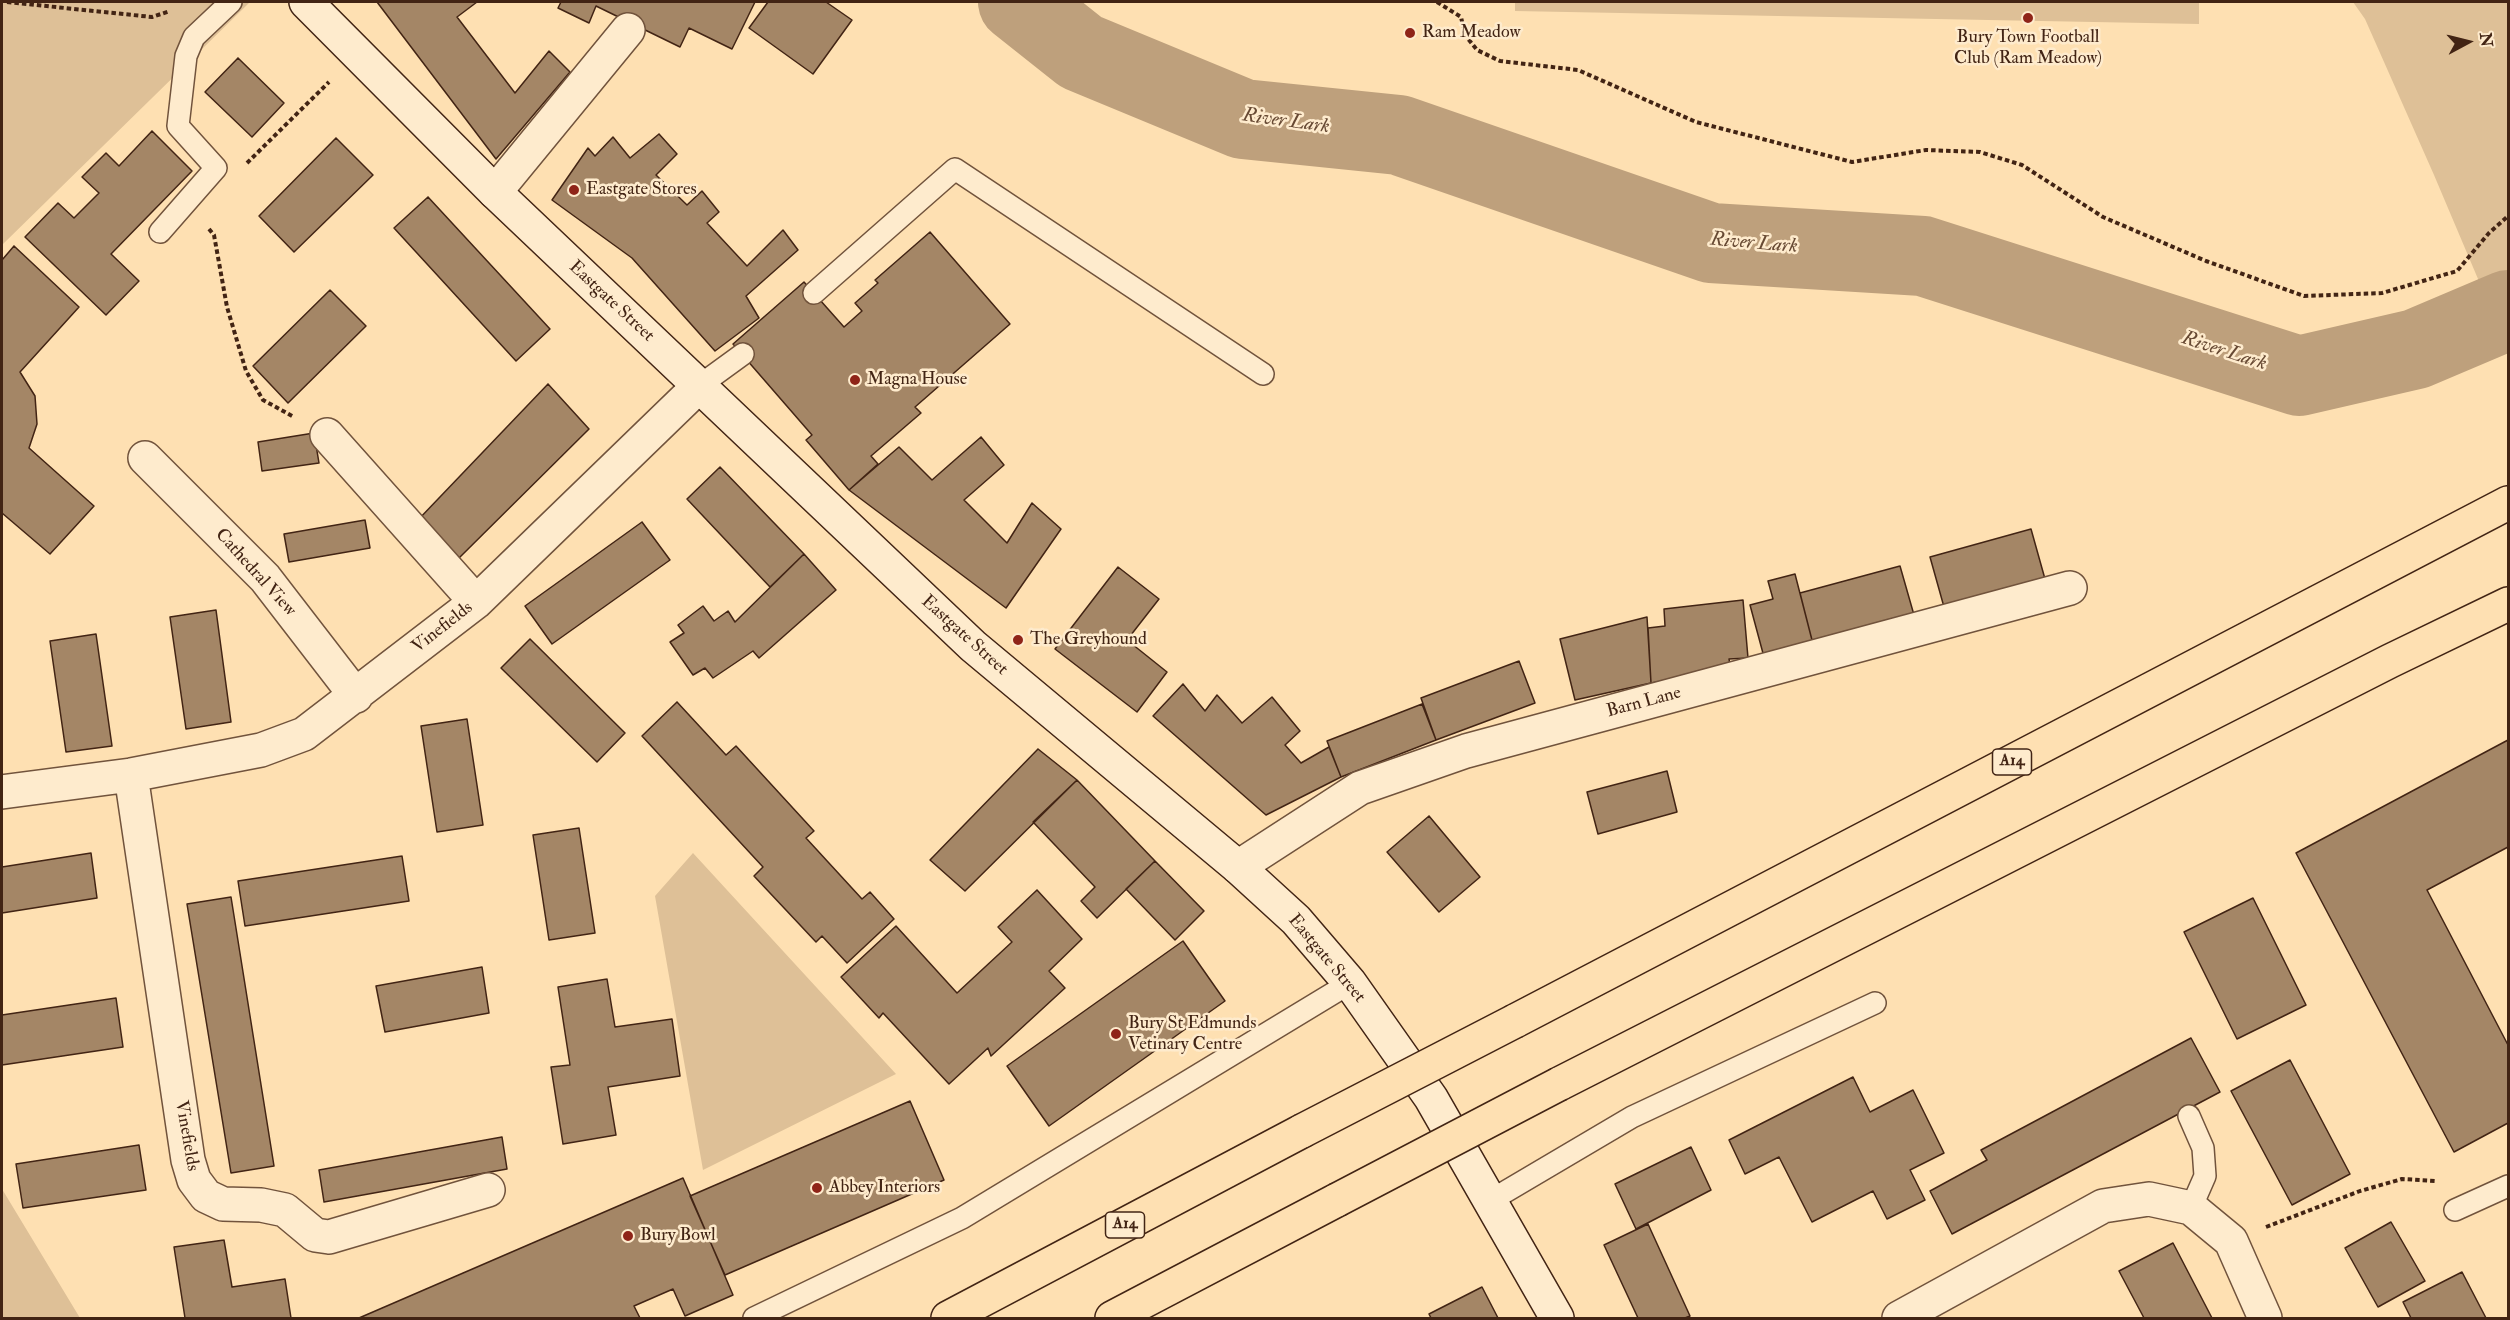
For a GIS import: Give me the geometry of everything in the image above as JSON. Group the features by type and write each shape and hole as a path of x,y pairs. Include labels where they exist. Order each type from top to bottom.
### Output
{"highway":[{"name":"A14","path":"948,1318 1302,1131 2508,503"},
{"path":"1112,1318 1559,1084 2390,661 2508,604"}],"street":[{"name":"Eastgate Street","path":"306,2 495,192 973,646 1238,867 1296,920 1350,983 1431,1098 1488,1202 1557,1318"},
{"path":"495,192 628,30"},
{"name":"Vinefields","path":"2,792 130,775 261,750 304,734 476,602 533,550 699,386"},
{"path":"327,435 476,602"},
{"name":"Cathedral View","path":"145,458 264,578 356,696"},
{"name":"Barn Lane","path":"1238,867 1359,788 1466,751 2070,588"},
{"name":"Vinefields","path":"130,775 188,1160 194,1180 206,1196 223,1204 261,1204 285,1210 315,1235 329,1237 488,1190"},
{"path":"1899,1318 2103,1206 2149,1200 2191,1208 2231,1241 2265,1318"}],"lane":[{"path":"159,232 216,168 178,126 186,56 194,37 231,2"},
{"path":"814,292 955,170 1263,374"},
{"path":"699,386 743,354"},
{"path":"754,1318 962,1218 1350,983"},
{"path":"1488,1202 1632,1117 1875,1003"},
{"path":"2189,1116 2203,1148 2205,1176 2191,1208"},
{"path":"2455,1210 2508,1186"}],"path":[{"path":"7,2 152,17 180,8"},
{"path":"1437,2 1461,17 1465,35 1477,50 1500,61 1578,70 1696,122 1852,162 1926,150 1980,152 2022,165 2103,217 2206,261 2304,296 2382,293 2457,271 2489,233 2508,216"},
{"path":"239,172 358,54"},
{"path":"202,221 214,235 227,307 246,371 262,400 327,435"},
{"path":"2231,1241 2360,1191 2402,1179 2443,1181"}],"shaded area":[{"path":"2,2 250,2 2,245"},
{"name":"Bury Town Football Club (Ram Meadow)","path":"1515,2 2199,2 2199,24 1515,11"},
{"path":"2353,2 2508,2 2508,336 2503,338 2365,19"},
{"path":"693,853 896,1074 703,1170 655,896"},
{"path":"2,1189 80,1318 2,1318"}],"building":[{"path":"377,2 477,2 457,17 515,93 549,51 570,72 496,159"},
{"path":"561,2 755,2 732,49 689,28 680,47 596,6 589,23 558,8"},
{"path":"768,2 826,2 852,20 813,74 749,28"},
{"path":"238,58 284,103 252,137 205,92"},
{"path":"152,131 192,171 111,254 139,281 106,315 25,237 58,203 74,218 99,193 82,177 106,153 119,166"},
{"path":"659,134 677,154 656,175 687,205 702,191 719,212 707,223 747,266 783,230 798,250 746,296 759,318 715,351 632,258 552,200 588,148 595,156 613,137 630,158"},
{"path":"336,138 373,175 294,252 259,216"},
{"path":"428,197 550,329 516,361 394,228"},
{"name":"Magna House","path":"930,232 1010,324 915,407 921,413 871,456 878,464 849,490 806,440 812,435 733,344 804,282 844,327 862,311 855,303 878,283 875,280"},
{"path":"14,246 79,307 20,372 35,396 37,424 29,448 94,506 50,554 2,513 2,260"},
{"path":"330,290 366,326 288,403 253,366"},
{"path":"548,384 589,429 457,560 417,521"},
{"path":"314,433 319,463 262,471 258,442"},
{"path":"981,437 1004,465 964,500 1007,543 1032,503 1061,529 1006,608 849,490 899,447 932,480"},
{"path":"720,467 804,554 770,587 687,499"},
{"path":"365,520 370,548 289,562 284,534"},
{"path":"642,522 670,560 552,644 525,606"},
{"path":"2031,529 2045,579 1944,607 1930,557"},
{"path":"804,554 836,590 759,658 753,651 713,678 705,668 693,675 670,642 684,633 678,625 703,606 714,621 728,611 735,622"},
{"path":"1900,566 1914,615 1813,644 1800,593"},
{"path":"1118,567 1159,599 1127,640 1167,672 1137,712 1055,649"},
{"path":"1795,574 1813,644 1764,657 1750,605 1773,599 1768,581"},
{"path":"1743,600 1748,658 1729,659 1731,671 1651,683 1648,628 1665,626 1664,609"},
{"path":"216,610 231,722 186,729 170,617"},
{"path":"1647,617 1651,683 1575,700 1560,639"},
{"path":"96,634 112,746 66,752 50,641"},
{"path":"530,639 625,733 597,762 501,668"},
{"path":"1519,661 1535,703 1436,740 1421,698"},
{"path":"1183,684 1205,711 1217,695 1242,723 1272,697 1300,731 1285,745 1301,763 1329,747 1341,777 1266,815 1153,716"},
{"path":"677,702 726,755 736,746 814,831 806,838 862,899 870,892 894,919 847,963 822,936 816,942 754,876 763,867 642,736"},
{"path":"1422,704 1436,740 1341,777 1327,741"},
{"path":"467,719 483,825 437,832 421,726"},
{"path":"2508,740 2508,847 2427,890 2508,1045 2508,1123 2454,1152 2296,853"},
{"path":"1038,749 1077,780 965,891 930,860"},
{"path":"1667,771 1677,812 1598,834 1587,792"},
{"path":"1077,780 1155,861 1097,918 1081,901 1095,887 1033,822"},
{"path":"1429,816 1480,877 1439,912 1387,852"},
{"path":"579,828 595,933 549,940 533,835"},
{"path":"91,853 97,898 2,913 2,867"},
{"path":"402,856 409,901 245,926 238,881"},
{"path":"1155,861 1204,911 1175,940 1126,889"},
{"path":"1037,890 1082,939 1049,971 1065,988 991,1056 988,1048 949,1084 883,1013 879,1018 841,977 896,926 957,993 1012,942 998,927"},
{"path":"231,897 274,1166 231,1173 187,904"},
{"path":"2253,898 2306,1005 2237,1039 2184,932"},
{"name":"Bury St Edmunds Vetinary Centre","path":"1183,941 1225,1001 1049,1126 1007,1066"},
{"path":"482,967 489,1013 385,1032 376,986"},
{"path":"607,979 615,1027 672,1019 680,1076 608,1087 616,1135 563,1144 551,1067 570,1065 558,987"},
{"path":"116,998 123,1047 2,1065 2,1015"},
{"path":"2191,1038 2220,1092 1952,1234 1930,1191 1987,1160 1981,1150"},
{"path":"2290,1060 2350,1174 2292,1205 2231,1091"},
{"path":"1853,1077 1870,1112 1913,1090 1944,1153 1910,1170 1925,1200 1887,1219 1873,1191 1812,1222 1779,1157 1745,1174 1729,1140"},
{"name":"Abbey Interiors","path":"910,1101 944,1180 725,1275 690,1196"},
{"path":"502,1137 507,1169 324,1202 319,1170"},
{"path":"139,1145 146,1190 23,1208 16,1164"},
{"path":"1691,1147 1711,1190 1636,1229 1615,1184"},
{"name":"Bury Bowl","path":"683,1178 733,1295 685,1316 673,1289 634,1306 640,1318 359,1318"},
{"path":"2391,1222 2425,1281 2378,1307 2345,1248"},
{"path":"1648,1224 1690,1316 1685,1318 1638,1318 1604,1245"},
{"path":"224,1240 232,1287 285,1279 291,1318 185,1318 174,1247"},
{"path":"2173,1243 2212,1318 2144,1318 2119,1271"},
{"path":"2462,1272 2486,1318 2411,1318 2403,1302"},
{"path":"1482,1287 1498,1318 1431,1318 1429,1314"}],"waterway":[{"name":"River Lark","path":"1018,2 1081,52 1243,119 1399,135 1711,243 1923,256 2299,376 2416,349 2508,310"}],"place":[{"name":"Bury Town Football Club (Ram Meadow)","path":"2028,18"},
{"name":"Ram Meadow","path":"1410,33"},
{"name":"Eastgate Stores","path":"574,190"},
{"name":"Magna House","path":"855,380"},
{"name":"The Greyhound","path":"1018,640"},
{"name":"Bury St Edmunds Vetinary Centre","path":"1116,1034"},
{"name":"Abbey Interiors","path":"817,1188"},
{"name":"Bury Bowl","path":"628,1236"}]}
